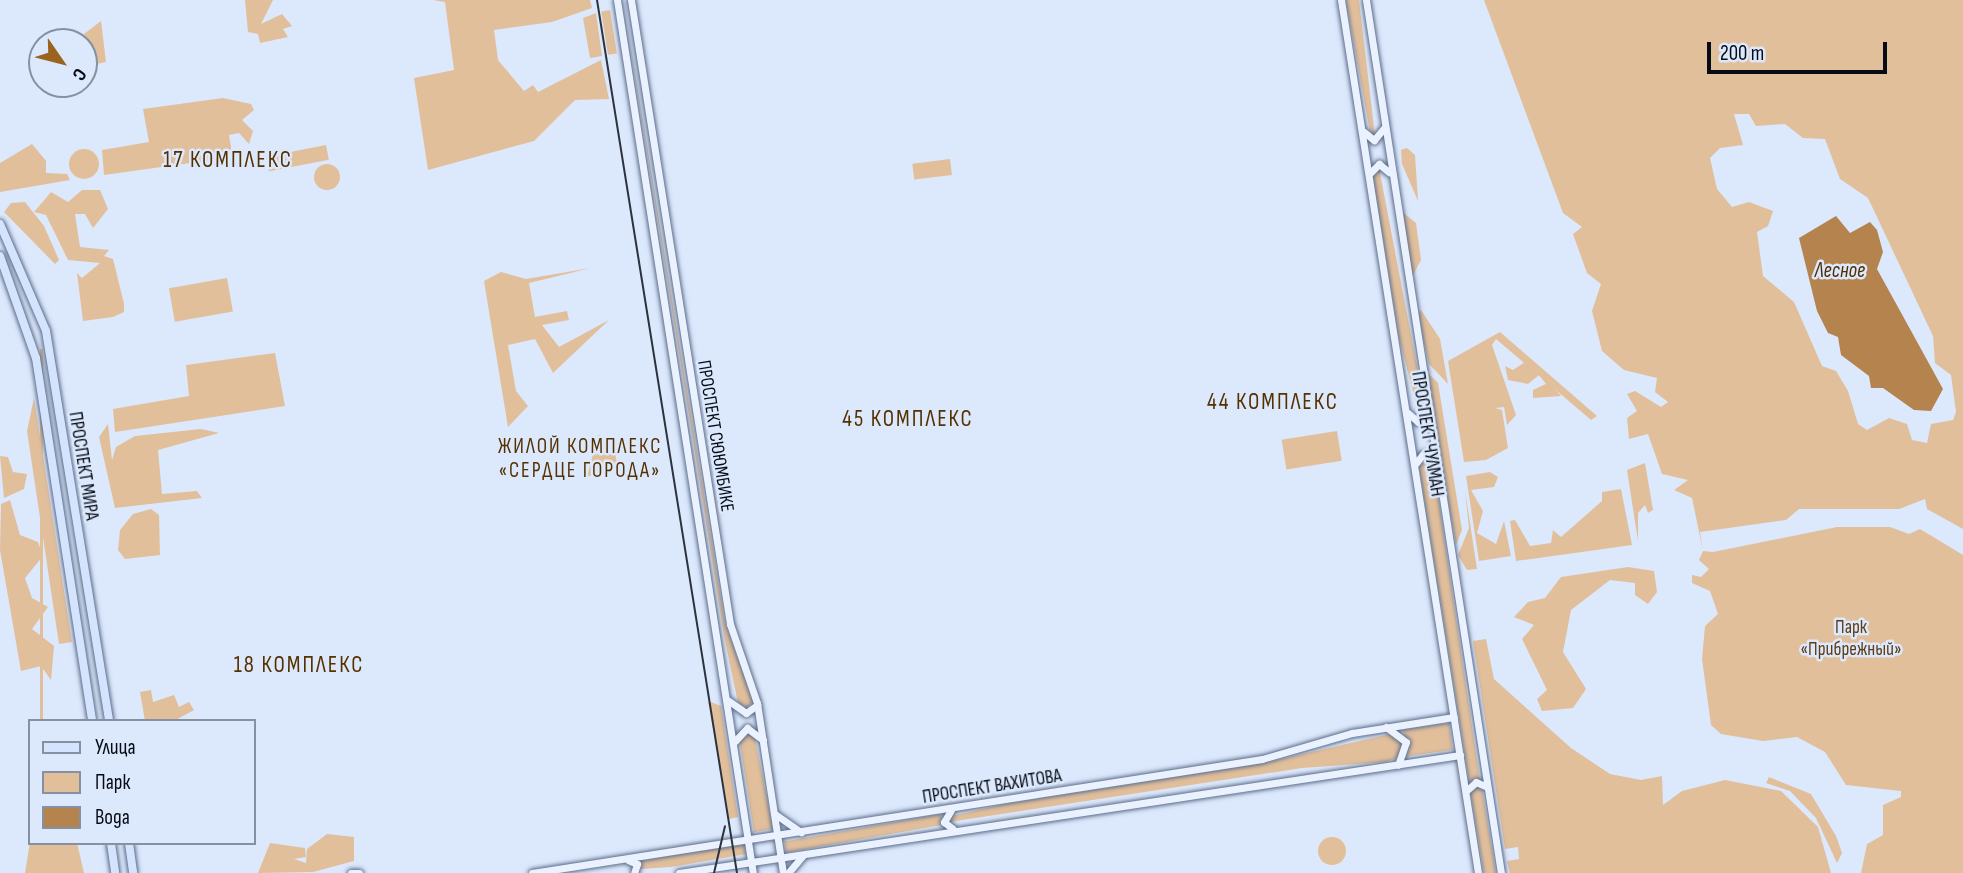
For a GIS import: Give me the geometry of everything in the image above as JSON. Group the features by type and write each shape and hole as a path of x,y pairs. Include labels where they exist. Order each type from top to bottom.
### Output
{"main road":[{"name":"ПРОСПЕКТ СЮЮМБИКЕ","path":"617,0 728,701 752,862 751,873"},
{"name":"ПРОСПЕКТ СЮЮМБИКЕ","path":"631,0 730,624 757,703 780,857 786,873"},
{"name":"ПРОСПЕКТ ЧУЛМАН","path":"1341,0 1479,873"},
{"name":"ПРОСПЕКТ ЧУЛМАН","path":"1366,0 1390,173 1501,873"},
{"path":"1363,131 1374,140 1384,126"},
{"path":"1370,175 1379,164 1390,173"},
{"name":"ПРОСПЕКТ МИРА","path":"0,224 46,331 108,719"},
{"name":"ПРОСПЕКТ МИРА","path":"0,256 36,358 92,719"},
{"path":"1407,412 1418,422 1430,413"},
{"path":"1415,464 1423,454 1437,459"},
{"path":"728,701 746,713 757,703"},
{"name":"ПРОСПЕКТ ВАХИТОВА","path":"532,873 1262,760 1385,727 1454,717"},
{"path":"1385,727 1406,742 1406,756 1397,766"},
{"path":"734,745 737,732 747,728 763,741"},
{"name":"ПРОСПЕКТ ВАХИТОВА","path":"679,873 1460,755"},
{"path":"1465,792 1473,783 1487,788"},
{"path":"951,809 944,822 955,830"},
{"path":"775,814 801,832"},
{"path":"736,842 745,819"},
{"path":"111,845 115,873"},
{"path":"128,845 133,873"},
{"path":"786,873 805,853"},
{"path":"616,860 635,862 634,873"},
{"path":"740,864 751,873"},
{"path":"351,873 359,873"}],"green space":[{"path":"245,0 273,0 261,24 282,14 292,26 283,29 288,37 260,43 258,34 248,32"},
{"path":"433,0 590,0 592,8 552,22 494,30 498,60 524,91 533,85 538,92 601,60 609,99 575,100 534,141 428,170 414,78 454,70 445,2"},
{"path":"623,0 725,623 753,701 747,708 738,703 724,636"},
{"path":"1346,0 1359,0 1375,136 1370,132"},
{"name":"Парк «Прибрежный»","path":"1484,0 1963,0 1963,529 1927,509 1925,499 1899,509 1799,509 1786,520 1700,532 1703,551 1692,498 1674,490 1688,480 1662,474 1648,434 1629,439 1627,418 1637,411 1627,394 1635,391 1661,407 1668,402 1655,392 1657,378 1624,370 1602,351 1592,311 1601,284 1587,273 1573,234 1582,227 1563,213","holes":["1734,114 1749,114 1756,126 1785,124 1803,138 1825,139 1840,179 1868,198 1933,336 1935,363 1951,375 1956,412 1953,420 1931,424 1927,443 1912,440 1907,424 1889,418 1867,430 1858,424 1848,391 1836,371 1822,366 1794,302 1763,276 1757,232 1768,226 1773,211 1749,202 1732,207 1717,189 1710,158 1720,148 1743,145"]},
{"path":"610,10 617,53 608,55 601,11"},
{"path":"596,13 602,56 590,58 583,18"},
{"path":"101,21 106,62 98,64 98,28 92,28"},
{"path":"223,98 251,104 254,110 242,120 253,131 249,144 239,133 229,135 232,154 226,158 104,175 102,150 149,142 143,109"},
{"path":"32,144 46,161 46,173 67,174 70,180 0,192 0,163"},
{"path":"326,145 329,160 269,171 266,157"},
{"path":"1407,148 1415,155 1418,201 1402,164 1401,150"},
{"path":"84,149 90,150 98,158 98,170 90,178 84,179 78,178 70,170 69,164 70,158 78,150"},
{"path":"950,159 952,175 914,180 912,164"},
{"path":"327,164 336,168 340,177 336,186 327,190 318,186 314,177 318,168"},
{"path":"1379,168 1426,413 1420,418 1399,338 1373,176"},
{"path":"82,190 100,190 108,209 93,228 85,214 75,214 80,247 109,250 104,256 113,259 124,304 124,312 113,317 83,321 77,273 82,278 100,263 68,260 46,215 34,212 51,192 68,202"},
{"path":"25,202 44,226 59,260 55,264 4,212 11,203"},
{"path":"1400,210 1416,223 1421,260 1411,279"},
{"path":"591,268 529,283 535,317 567,311 569,320 542,325 559,347 609,320 553,373 535,339 508,345 516,391 528,406 508,427 484,281 501,272 526,279"},
{"path":"227,278 233,311 175,322 169,288"},
{"path":"1421,310 1440,339 1448,384 1429,364 1417,314"},
{"path":"1500,332 1597,416 1591,420 1496,339 1492,345 1516,415 1507,425 1504,407 1495,408 1502,410 1508,448 1486,460 1464,462 1448,361"},
{"path":"40,349 43,349 43,719 40,719"},
{"path":"275,353 285,406 115,432 113,409 189,396 186,365"},
{"path":"1525,362 1551,384 1561,396 1533,398 1533,390 1546,384 1539,375 1528,384 1508,380 1505,366 1513,370"},
{"path":"1425,370 1438,383 1462,530 1456,545"},
{"path":"34,398 72,642 59,644 27,431"},
{"path":"108,424 112,460 116,447 135,436 201,429 219,433 158,450 162,494 197,491 202,498 115,508 99,437"},
{"path":"1337,431 1342,461 1286,469 1282,440"},
{"path":"598,435 613,440 617,464 587,477"},
{"path":"0,456 8,457 13,472 27,474 24,489 4,498"},
{"path":"1426,459 1433,462 1480,780 1469,781 1419,467"},
{"path":"1645,463 1653,510 1648,513 1645,505 1638,513 1638,541 1627,470"},
{"path":"1490,472 1498,477 1494,487 1471,490 1483,511 1477,533 1496,544 1504,521 1511,556 1479,561 1466,476"},
{"path":"1621,489 1632,545 1516,561 1510,521 1515,520 1530,546 1551,543 1553,530 1561,537 1602,501 1602,492"},
{"path":"1465,490 1477,569 1467,570 1458,555 1469,528"},
{"path":"10,500 20,535 38,542 43,556 25,578 32,598 48,607 32,629 54,646 51,680 41,666 21,671 0,550 1,504"},
{"path":"151,509 159,515 160,555 125,559 118,550 120,530 133,514"},
{"path":"1837,527 1890,527 1909,534 1920,529 1963,555 1963,873 1861,873 1867,844 1883,835 1883,805 1901,797 1901,791 1846,785 1825,752 1797,737 1763,741 1721,734 1711,725 1702,659 1705,626 1718,614 1710,591 1692,583 1692,575 1701,577 1709,569 1699,560 1703,551 1713,552"},
{"path":"1628,567 1654,571 1657,592 1648,604 1635,595 1635,583 1610,580 1571,610 1563,652 1586,689 1573,708 1542,711 1537,699 1547,690 1522,639 1534,625 1514,617 1528,602 1545,598 1561,577"},
{"path":"1486,639 1494,679 1571,748 1610,774 1641,780 1662,776 1663,805 1682,791 1725,780 1781,791 1818,827 1831,873 1510,873 1507,861 1519,859 1518,847 1505,849 1473,641"},
{"path":"151,690 153,702 174,695 179,707 189,702 194,710 178,719 145,719 140,692"},
{"path":"708,701 721,706 738,817 729,819"},
{"path":"1449,723 1453,750 1407,756 1403,729"},
{"path":"747,732 755,738 773,829 754,832 739,737"},
{"path":"1390,734 1402,744 1401,757 1385,762 1302,768 949,822 951,816 1010,803 1264,763"},
{"path":"1769,777 1811,794 1836,836 1842,853 1837,863 1816,818 1790,791 1766,783"},
{"path":"1478,787 1482,789 1496,873 1484,873 1470,790"},
{"path":"941,814 943,825 786,852 784,842"},
{"path":"327,834 354,837 354,861 313,872 258,873 270,843 305,848 306,857 294,859 306,863 307,849"},
{"path":"1332,837 1342,841 1346,851 1342,861 1332,865 1322,861 1318,851 1322,841"},
{"path":"744,844 746,854 671,867 641,869 639,861"},
{"path":"30,845 77,845 84,873 25,873"}],"water":[{"name":"Лесное","path":"1836,216 1850,233 1870,222 1877,230 1883,252 1877,269 1943,389 1931,411 1914,410 1883,388 1871,388 1869,376 1841,355 1838,337 1828,333 1817,311 1799,238"}],"tram line":[{"path":"597,0 737,873"},
{"path":"714,873 725,826"}],"district":[{"name":"17 КОМПЛЕКС","path":"228,160"},
{"name":"44 КОМПЛЕКС","path":"1273,402"},
{"name":"45 КОМПЛЕКС","path":"908,419"},
{"name":"ЖИЛОЙ КОМПЛЕКС «СЕРДЦЕ ГОРОДА»","path":"580,459"},
{"name":"18 КОМПЛЕКС","path":"299,665"}]}
